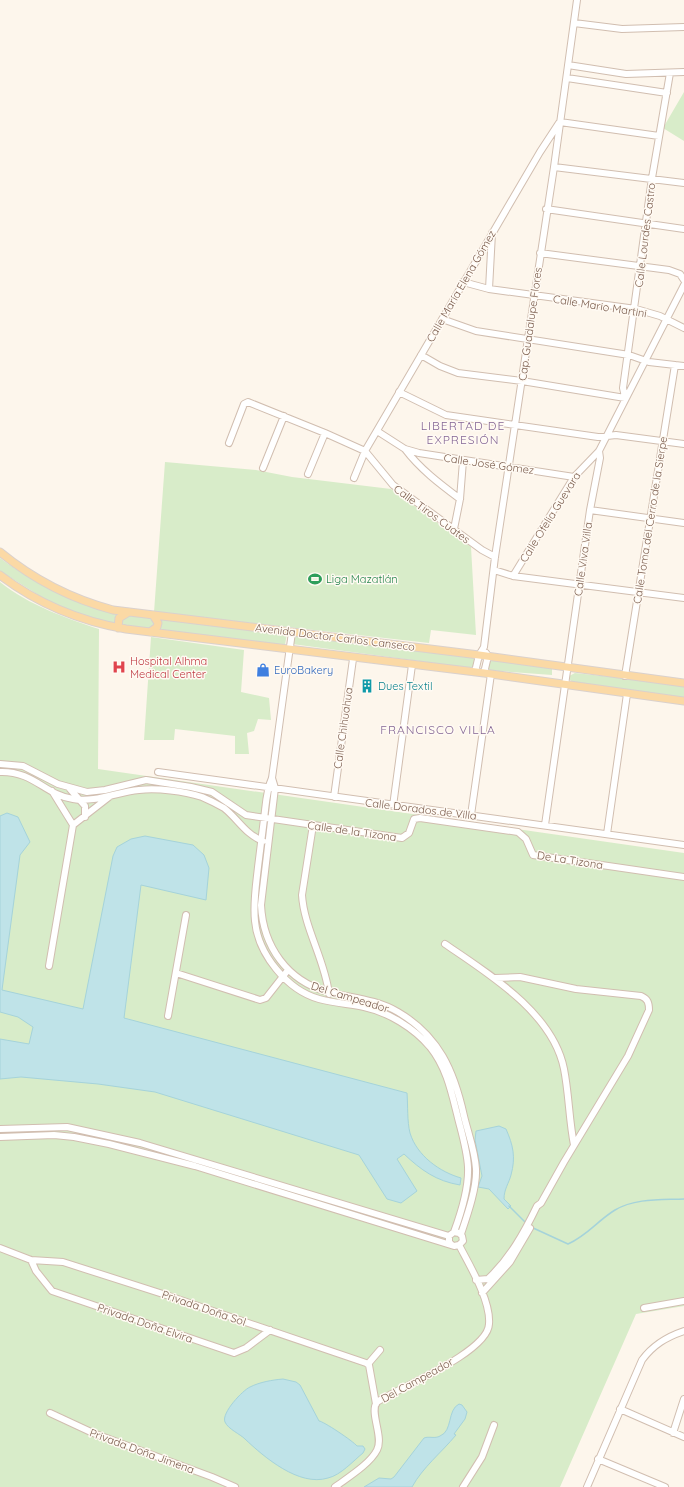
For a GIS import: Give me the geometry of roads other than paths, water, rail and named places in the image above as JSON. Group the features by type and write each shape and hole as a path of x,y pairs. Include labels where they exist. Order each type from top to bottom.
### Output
{"main road":[{"name":"Avenida Doctor Carlos Canseco","path":"0,552 31,575 65,593 102,607 153,616 488,656 684,683"},
{"name":"Avenida Doctor Carlos Canseco","path":"0,575 21,590 52,607 95,624 289,650 475,672 684,701"},
{"path":"118,628 120,618 129,612"},
{"path":"150,632 157,626 158,623 153,616"}],"street":[{"name":"Cap. Guadalupe Flores","path":"475,672 479,655 484,647 495,557 510,466 546,209 554,167 567,78 577,0"},
{"path":"574,23 622,29 684,27"},
{"path":"568,65 620,74 684,72"},
{"name":"Calle Lourdes Castro","path":"625,398 623,388 636,310 652,178 670,73"},
{"path":"567,78 667,93"},
{"path":"560,122 659,136"},
{"name":"Calle María Elena Gómez","path":"354,478 365,451 399,392 492,232 540,152 560,122"},
{"path":"554,167 684,183"},
{"path":"546,209 646,222 684,229"},
{"path":"489,289 492,232"},
{"path":"540,253 641,265 669,270 680,274 684,280"},
{"name":"Calle Mario Martini","path":"463,282 489,289 636,310 660,316 684,328"},
{"path":"421,355 450,371 625,398 684,285"},
{"path":"442,319 476,331 629,355 644,360 684,366"},
{"name":"Calle Toma del Cerro de la Sierpe","path":"625,676 675,365"},
{"path":"399,392 446,415 598,437 616,436 684,444"},
{"name":"Calle Ofelia Guevara","path":"513,576 574,477 598,451 625,398"},
{"name":"Calle Tiros Cuates","path":"229,443 246,403 284,416 325,433 365,451 392,486 495,557"},
{"path":"263,468 284,416"},
{"name":"Calle José Gómez","path":"377,431 405,449 413,459 438,482 460,499"},
{"path":"308,474 325,433"},
{"name":"Calle José Gómez","path":"405,449 463,461 510,466 574,477"},
{"name":"Calle Viva Villa","path":"565,684 590,510 600,458 598,451"},
{"path":"454,529 460,499 463,461"},
{"path":"590,510 684,523"},
{"path":"494,570 513,576 684,598"},
{"path":"275,788 272,778 292,632"},
{"path":"470,815 487,674 488,656 484,647"},
{"name":"Calle Chihuahua","path":"334,797 353,658"},
{"path":"393,806 412,665"},
{"path":"545,825 565,684"},
{"path":"607,834 627,694"},
{"path":"0,764 28,768 70,789 87,792 105,790 135,782 153,780 212,792 241,812 272,819"},
{"path":"0,772 15,772 26,776 52,791 76,798 110,796 144,789 155,789 191,795 214,803 224,809 253,836 269,842"},
{"name":"Calle Dorados de Villa","path":"158,772 393,806 545,825 684,845"},
{"name":"Del Campeador","path":"272,778 268,787 254,904 255,923 264,950 282,976 305,994 329,1001 376,1010 397,1020 424,1037 443,1055 454,1076 459,1092 476,1169 471,1198 461,1234 463,1241 459,1245 482,1293 490,1322 489,1330 482,1341 460,1357 376,1404 374,1407 379,1441 378,1450 368,1461 335,1487"},
{"name":"Del Campeador","path":"275,788 262,889 263,923 271,947 288,970 305,983 328,992 376,1002 387,1006 409,1019 424,1037 438,1058 448,1079 466,1152 467,1178 452,1234"},
{"path":"70,789 86,809 85,817"},
{"path":"49,966 73,826 52,791"},
{"path":"64,810 76,798 87,792"},
{"path":"73,826 110,796"},
{"path":"236,820 241,812"},
{"name":"Calle de la Tizona","path":"272,819 402,838 409,834 414,819 420,818"},
{"name":"De La Tizona","path":"420,818 518,832 526,839 533,855 684,877"},
{"path":"313,826 302,895 303,905 320,954 329,1001"},
{"path":"168,1016 186,914"},
{"path":"445,944 495,978 543,1025 556,1046 564,1069 574,1145"},
{"path":"176,973 260,1000 266,998 288,970"},
{"path":"482,1293 510,1262 533,1219 541,1208 541,1203 574,1145 628,1056 649,1010 648,1001 641,996 576,989 520,977 495,978"},
{"path":"0,1129 67,1127 140,1142 359,1208 452,1234 461,1234"},
{"path":"0,1137 54,1135 74,1137 116,1145 195,1166 452,1245 459,1245"},
{"path":"195,1166 198,1159"},
{"path":"276,1191 279,1183"},
{"path":"357,1215 359,1208"},
{"path":"476,1280 485,1280 496,1271 506,1260 528,1228"},
{"path":"452,1234 448,1239 452,1245"},
{"name":"Privada Doña Sol","path":"0,1248 31,1260 63,1262 368,1364"},
{"name":"Privada Doña Elvira","path":"31,1260 36,1271 52,1291 234,1353 246,1348 270,1330"},
{"path":"644,1308 684,1301"},
{"path":"587,1487 636,1370 648,1351 666,1338 684,1331"},
{"path":"376,1404 368,1364 380,1350"},
{"path":"673,1433 684,1399"},
{"path":"620,1409 684,1437"},
{"name":"Privada Doña Jimena","path":"50,1413 93,1434 212,1477 235,1487"},
{"path":"464,1487 482,1457 494,1426"},
{"path":"598,1459 665,1487"}],"water":[{"path":"7,813 18,817 30,842 20,855 2,990 83,1009 113,856 117,847 131,839 145,836 193,845 204,855 209,868 206,900 141,885 124,1018 407,1093 408,1124 413,1141 430,1162 445,1172 461,1178 460,1185 436,1178 404,1154 397,1159 417,1191 401,1203 387,1199 359,1155 155,1092 98,1084 21,1077 0,1079 0,1039 29,1044 33,1027 18,1017 0,1012 0,816"},
{"path":"499,1126 506,1129 513,1151 513,1169 504,1195 504,1199 511,1206 508,1209 489,1189 478,1187 482,1176 475,1140 476,1131"},
{"path":"283,1379 296,1382 300,1385 319,1421 326,1424 357,1446 363,1446 365,1449 363,1453 338,1474 317,1480 305,1478 283,1469 231,1429 225,1422 226,1413 229,1408 247,1389 254,1385"},
{"path":"459,1404 462,1405 467,1412 465,1419 454,1434 456,1435 416,1480 412,1487 364,1487 379,1478 391,1479 394,1477 424,1438 438,1437 447,1430 453,1411"}],"waterway":[{"path":"531,1227 568,1244 581,1236 609,1214 623,1206 648,1200 684,1199"},
{"path":"509,1206 526,1223"}],"place":[{"name":"Liga Mazatlán","path":"315,579"},
{"name":"Hospital Alhma Medical Center","path":"119,667"},
{"name":"EuroBakery","path":"263,670"},
{"name":"Dues Textil","path":"367,686"}],"district":[{"name":"LIBERTAD DE EXPRESIÓN","path":"463,433"},
{"name":"FRANCISCO VILLA","path":"438,730"}]}
